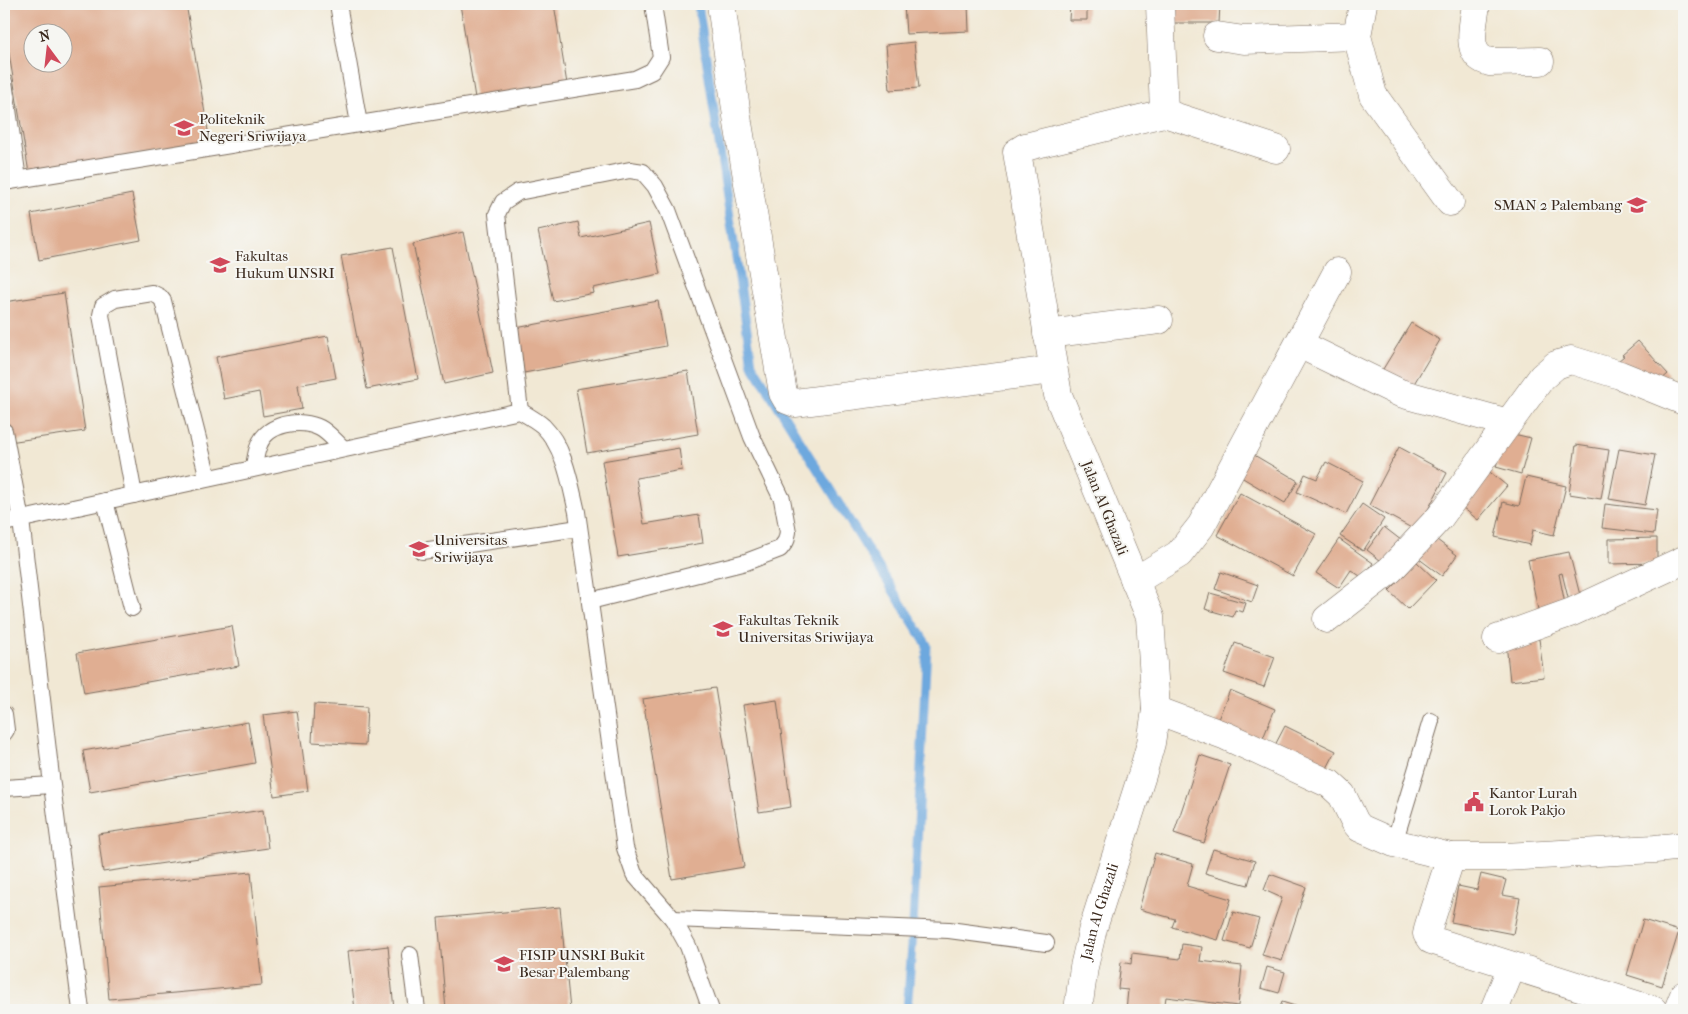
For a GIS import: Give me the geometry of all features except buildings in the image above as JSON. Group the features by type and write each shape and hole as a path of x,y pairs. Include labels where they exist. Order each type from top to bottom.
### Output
{"street":[{"path":"721,4 738,124 782,393 787,400 795,404 1053,370"},
{"path":"1160,4 1164,113 1276,149"},
{"path":"1363,4 1357,36 1373,95 1450,202"},
{"path":"1476,4 1472,41 1473,50 1482,60 1490,62 1540,61"},
{"path":"1217,36 1244,40 1357,36"},
{"name":"Jalan Al Ghazali","path":"1078,1010 1084,966 1093,928 1151,743 1156,710 1150,617 1058,395 1017,152 1025,147 1164,113"},
{"path":"1135,581 1179,554 1201,526 1337,272"},
{"path":"1047,334 1159,320"},
{"path":"1299,344 1400,393 1508,423"},
{"path":"1327,619 1390,570 1440,517 1549,370 1565,361 1571,360 1620,375 1684,401"},
{"path":"1497,639 1572,612 1684,560"},
{"path":"1156,710 1226,736 1330,784 1342,795 1355,822 1360,828 1394,843 1451,857 1513,856 1684,846"},
{"path":"1451,857 1429,925 1427,934 1431,940 1653,1010"},
{"path":"1494,1010 1512,966"},
{"path":"1678,1010 1684,994"}],"lane":[{"path":"338,4 359,124"},
{"path":"4,82 11,180 635,79 652,71 661,57 653,4"},
{"path":"520,410 497,214 503,202 518,192 630,170 643,172 655,186 668,210 752,437 782,499 788,532 786,541 780,548 746,562 590,601"},
{"path":"134,495 101,316 103,306 115,299 152,293 163,301 208,478"},
{"path":"4,523 520,410 541,424 550,434 566,466 579,528 626,854 634,874 673,919 688,946 711,1010"},
{"path":"254,467 258,445 266,434 279,427 295,423 310,424 321,429 343,448"},
{"path":"4,431 21,520 81,1010"},
{"path":"105,501 132,608"},
{"path":"422,551 579,528"},
{"path":"4,714 6,730 4,732"},
{"path":"1394,843 1431,721"},
{"path":"4,788 52,785"},
{"path":"673,919 948,930 1046,943"},
{"path":"410,955 417,1010"}],"waterway":[{"path":"698,4 752,364 927,645 907,1010"}],"place":[{"name":"Politeknik Negeri Sriwijaya","path":"184,128"},
{"name":"SMAN 2 Palembang","path":"1637,205"},
{"name":"Fakultas Hukum UNSRI","path":"220,265"},
{"name":"Universitas Sriwijaya","path":"419,549"},
{"name":"Fakultas Teknik Universitas Sriwijaya","path":"723,629"},
{"name":"Kantor Lurah Lorok Pakjo","path":"1474,802"},
{"name":"FISIP UNSRI Bukit Besar Palembang","path":"504,964"}]}
